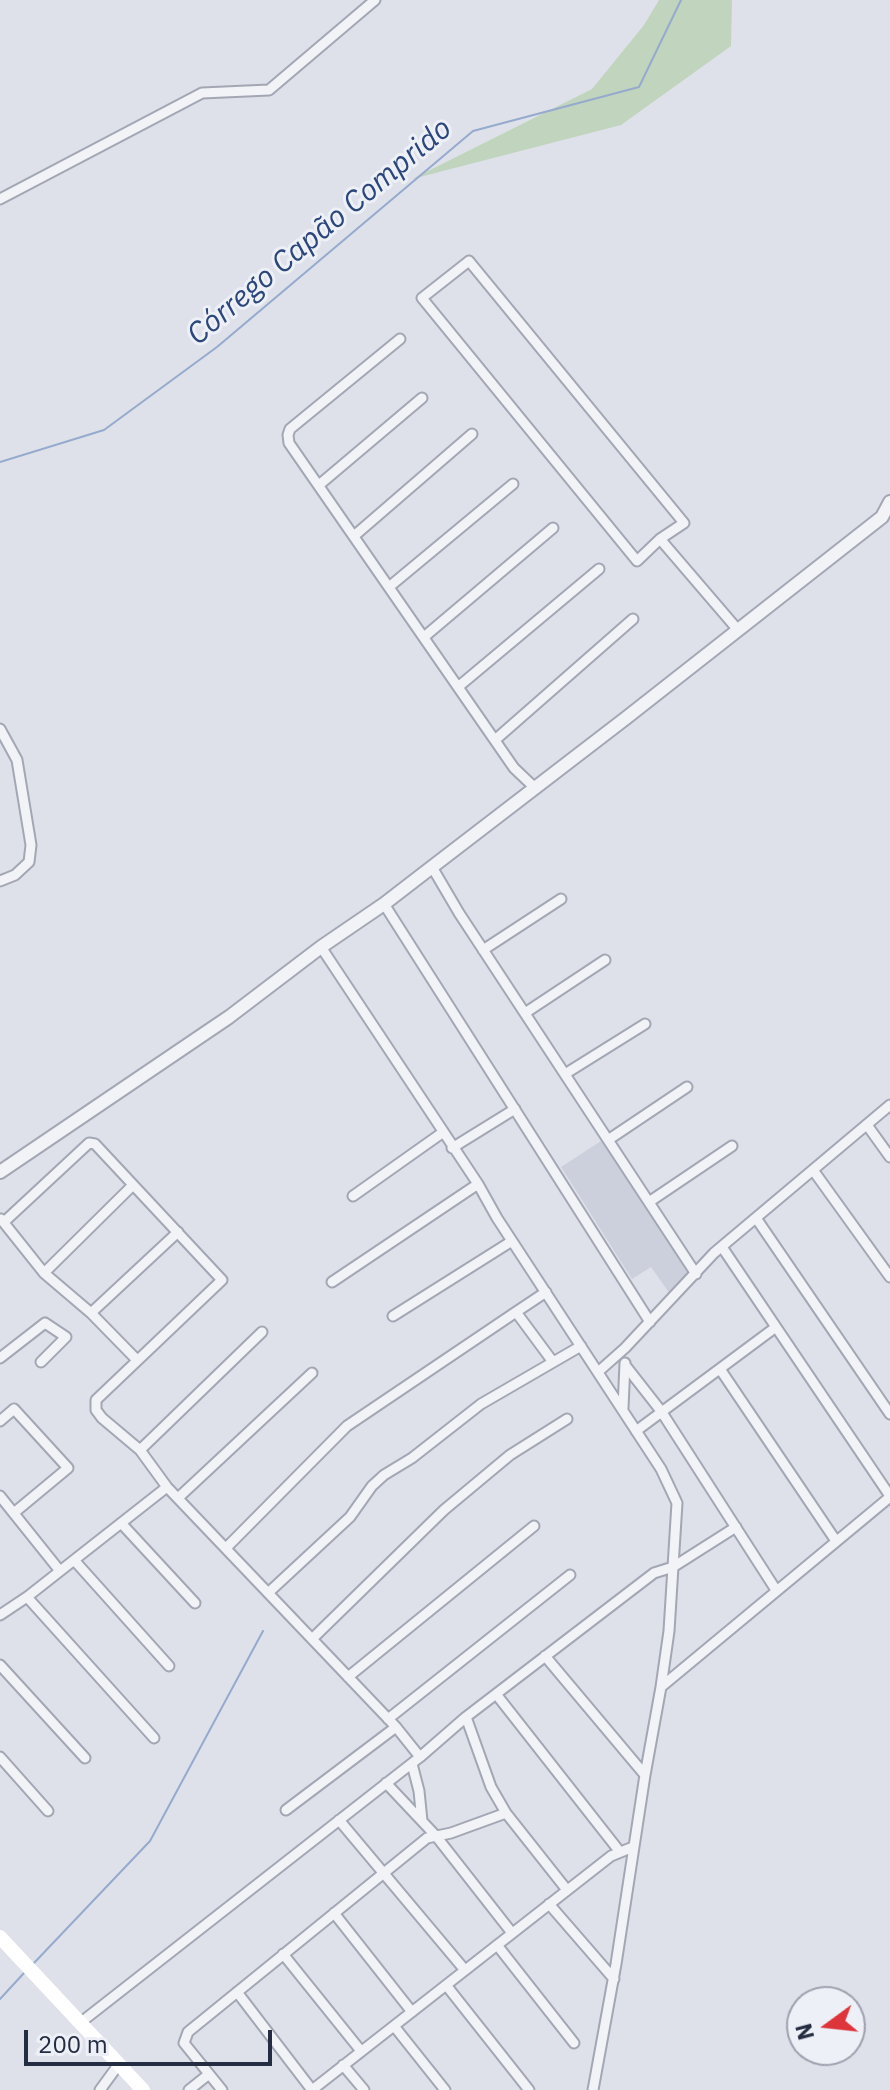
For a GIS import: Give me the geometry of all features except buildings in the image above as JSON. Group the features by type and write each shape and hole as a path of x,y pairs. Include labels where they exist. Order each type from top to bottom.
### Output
{"main road":[{"path":"0,1937 143,2090"}],"street":[{"path":"0,199 202,93 269,90 375,0"},
{"path":"469,261 684,523 660,539 637,561 422,298 469,261"},
{"path":"400,339 290,429 289,443 514,768 535,788"},
{"path":"319,485 422,398"},
{"path":"354,536 472,434"},
{"path":"389,587 513,484"},
{"path":"0,1172 229,1017 384,904 882,517 890,502"},
{"path":"424,637 553,528"},
{"path":"660,539 738,630"},
{"path":"458,687 599,569"},
{"path":"495,740 633,619"},
{"path":"0,729 17,760 31,845 29,862 15,875 0,881"},
{"path":"432,867 696,1274"},
{"path":"483,950 561,899"},
{"path":"384,904 650,1322"},
{"path":"321,947 661,1469 677,1503 669,1631 661,1687 593,2090"},
{"path":"525,1013 605,960"},
{"path":"565,1074 645,1024"},
{"path":"608,1140 687,1087"},
{"path":"598,1372 722,1247 890,1105"},
{"path":"452,1148 515,1109"},
{"path":"867,1125 890,1157"},
{"path":"353,1196 442,1133"},
{"path":"137,1360 91,1313 44,1273 2,1220 89,1143 95,1144 222,1280 96,1400 95,1406 102,1418 140,1450 167,1487 392,1723 416,1761 422,1821"},
{"path":"649,1202 732,1146"},
{"path":"813,1170 890,1277"},
{"path":"332,1282 478,1184"},
{"path":"44,1273 133,1185"},
{"path":"756,1218 890,1414"},
{"path":"91,1313 178,1232"},
{"path":"393,1316 512,1241"},
{"path":"661,1687 890,1496 722,1247"},
{"path":"226,1548 347,1426 546,1292"},
{"path":"516,1312 553,1362"},
{"path":"0,1358 45,1323 66,1337 41,1362"},
{"path":"636,1431 776,1327"},
{"path":"140,1450 262,1332"},
{"path":"268,1593 350,1517 372,1486 384,1475 412,1458 481,1404 581,1346"},
{"path":"623,1410 625,1348"},
{"path":"625,1365 661,1411 776,1590"},
{"path":"720,1369 836,1541"},
{"path":"178,1498 312,1373"},
{"path":"0,1421 14,1409 68,1468 15,1512"},
{"path":"312,1639 444,1510 510,1455 567,1419"},
{"path":"1,1611 27,1597 167,1487"},
{"path":"0,1496 60,1571"},
{"path":"121,1523 195,1603"},
{"path":"348,1677 534,1526"},
{"path":"80,2023 416,1761 466,1717 654,1573 673,1567 736,1527"},
{"path":"74,1560 169,1666"},
{"path":"286,1810 570,1575"},
{"path":"27,1597 154,1738"},
{"path":"545,1656 645,1775"},
{"path":"0,1665 85,1758"},
{"path":"496,1694 620,1852"},
{"path":"466,1717 491,1787 506,1813 567,1890"},
{"path":"0,1757 48,1811"},
{"path":"386,1783 436,1836 512,1933"},
{"path":"222,2090 184,2043 188,2032 427,1838 451,1833 506,1813"},
{"path":"339,1820 464,1969"},
{"path":"237,1992 312,2090 611,1856 633,1847"},
{"path":"549,1904 614,1979"},
{"path":"334,1913 412,2012"},
{"path":"497,1945 574,2043"},
{"path":"283,1954 361,2051"},
{"path":"446,1985 529,2090"},
{"path":"394,2026 445,2090"},
{"path":"100,2090 119,2064"},
{"path":"343,2065 364,2090"},
{"path":"189,2090 209,2074"}],"shaded area":[{"path":"601,1141 689,1273 670,1294 651,1267 632,1279 561,1167"}],"green space":[{"path":"659,0 732,0 731,46 621,125 412,179 592,89 644,25"}],"waterway":[{"name":"Córrego Capão Comprido","path":"0,462 104,430 217,347 473,131 639,87 681,0"},
{"path":"34,1963 150,1841 263,1631"},
{"path":"0,1999 24,1973"}]}
